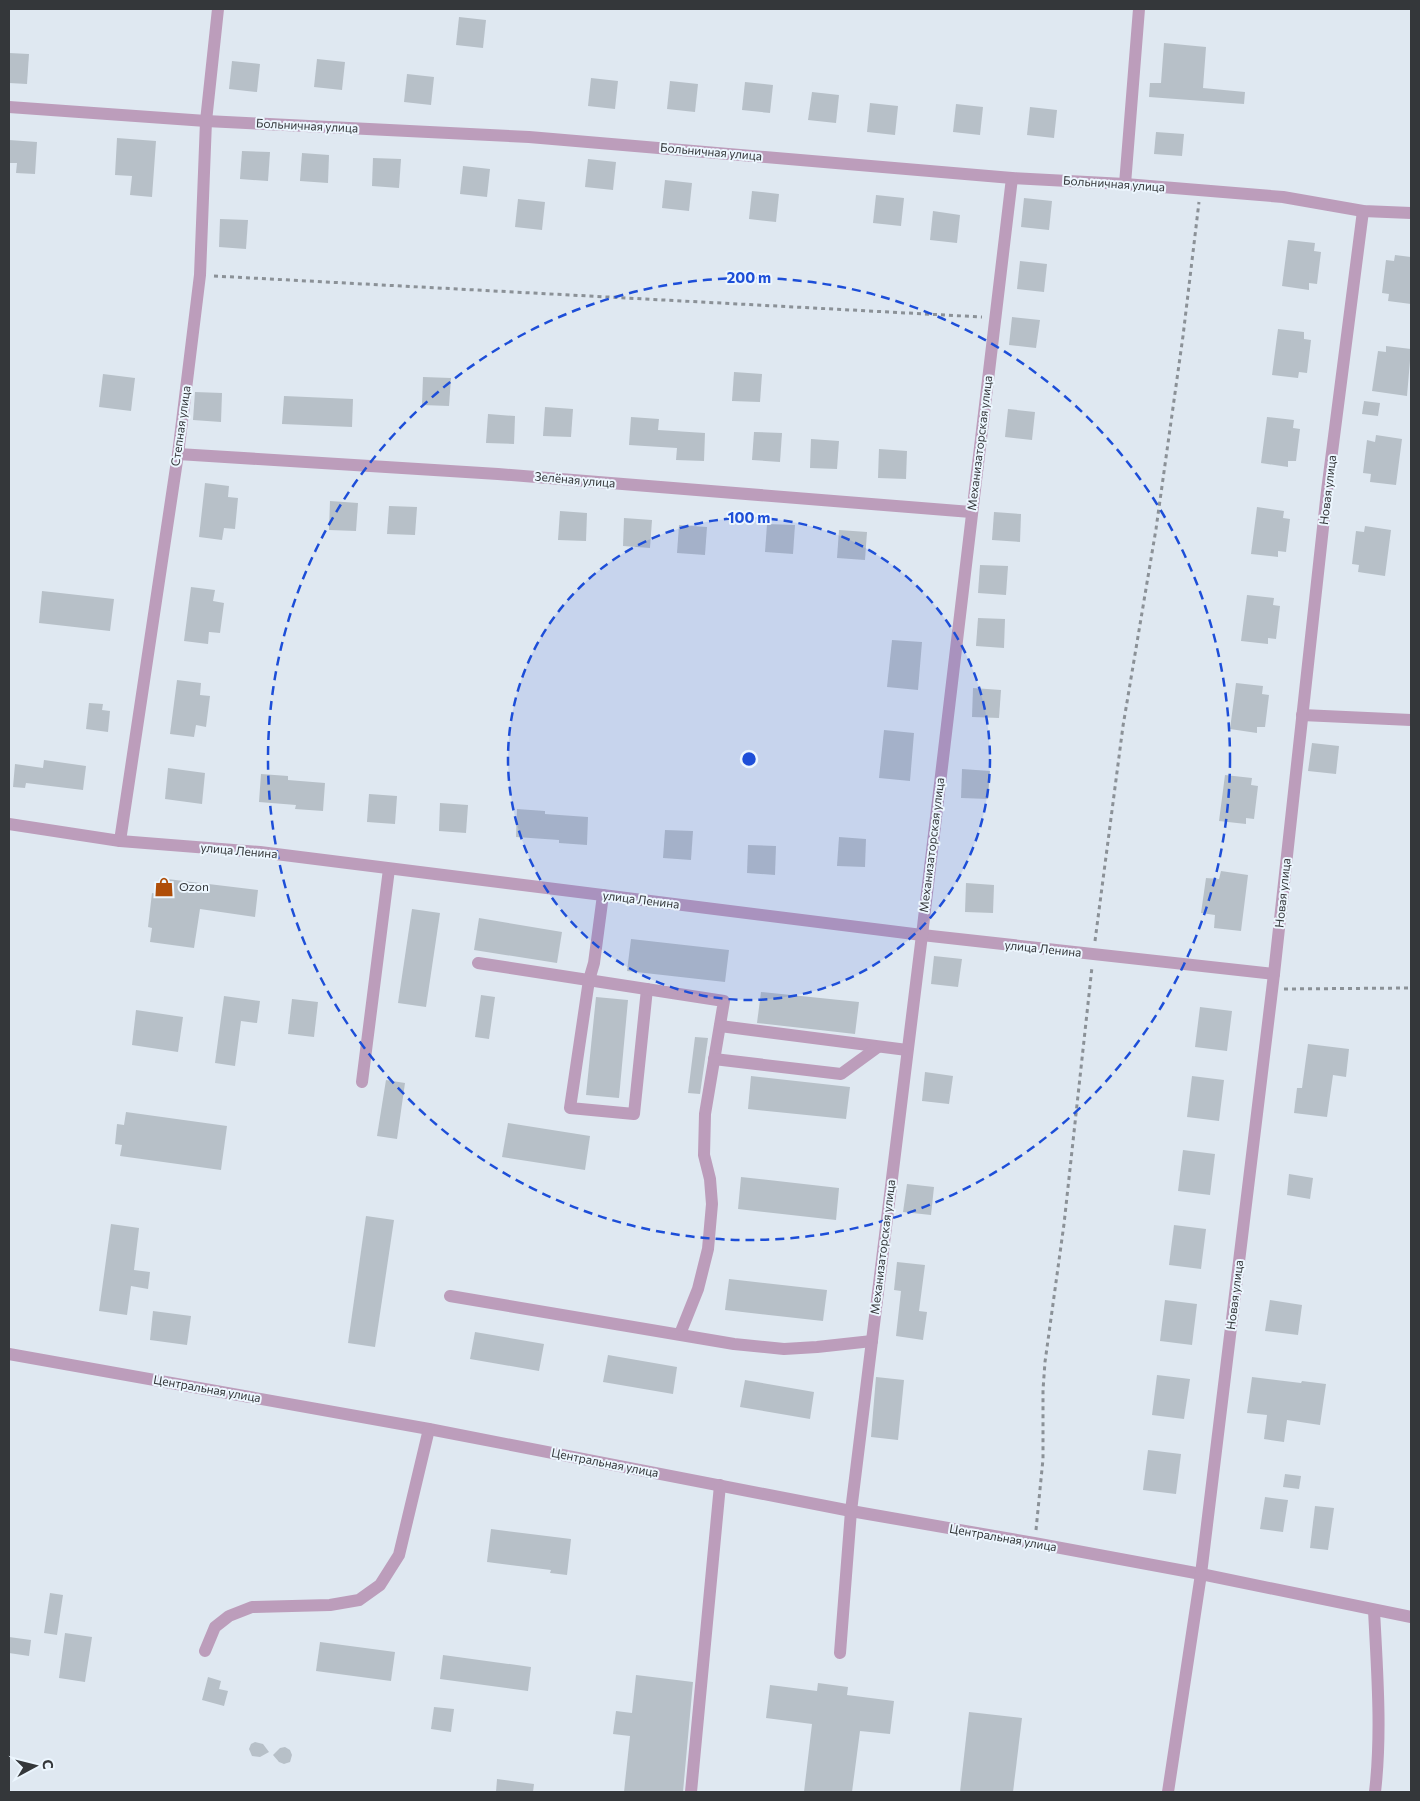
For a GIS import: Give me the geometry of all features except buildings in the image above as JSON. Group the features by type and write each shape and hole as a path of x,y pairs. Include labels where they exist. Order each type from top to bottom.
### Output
{"street":[{"name":"Степная улица","path":"120,841 178,454 200,275 206,121 218,9"},
{"path":"1125,184 1139,9"},
{"name":"Больничная улица","path":"9,107 206,121 529,137 1012,178 1125,184 1283,197 1363,211 1411,213"},
{"name":"Механизаторская улица","path":"840,1653 850,1512 922,936 1012,178"},
{"name":"Новая улица","path":"1168,1792 1201,1574 1274,974 1328,481 1363,211"},
{"name":"Зелёная улица","path":"178,454 498,474 971,512"},
{"path":"1302,715 1411,720"},
{"name":"улица Ленина","path":"9,824 120,841 260,852 922,936 1274,974"},
{"path":"362,1082 389,869"},
{"path":"603,895 594,963 589,980 570,1108 634,1114 647,989"},
{"path":"478,962 724,1001 705,1114 704,1154 710,1179 712,1204 708,1249 698,1289 680,1334"},
{"path":"720,1026 907,1050"},
{"path":"714,1059 841,1074 878,1047"},
{"path":"450,1296 734,1344 784,1348 817,1347 872,1341"},
{"name":"Центральная улица","path":"9,1354 429,1429 850,1512 1201,1574 1411,1617"},
{"path":"205,1651 215,1627 229,1616 252,1607 330,1605 359,1600 380,1585 399,1556 429,1429"},
{"path":"691,1792 720,1485"},
{"path":"1374,1610 1379,1759 1375,1792"}],"path":[{"path":"1034,1543 1043,1460 1045,1362 1064,1224 1093,954 1123,726 1156,529 1184,336 1200,190"},
{"path":"200,275 995,318"},
{"path":"1272,989 1411,988"}],"place":[{"name":"Ozon","path":"164,887"}]}
